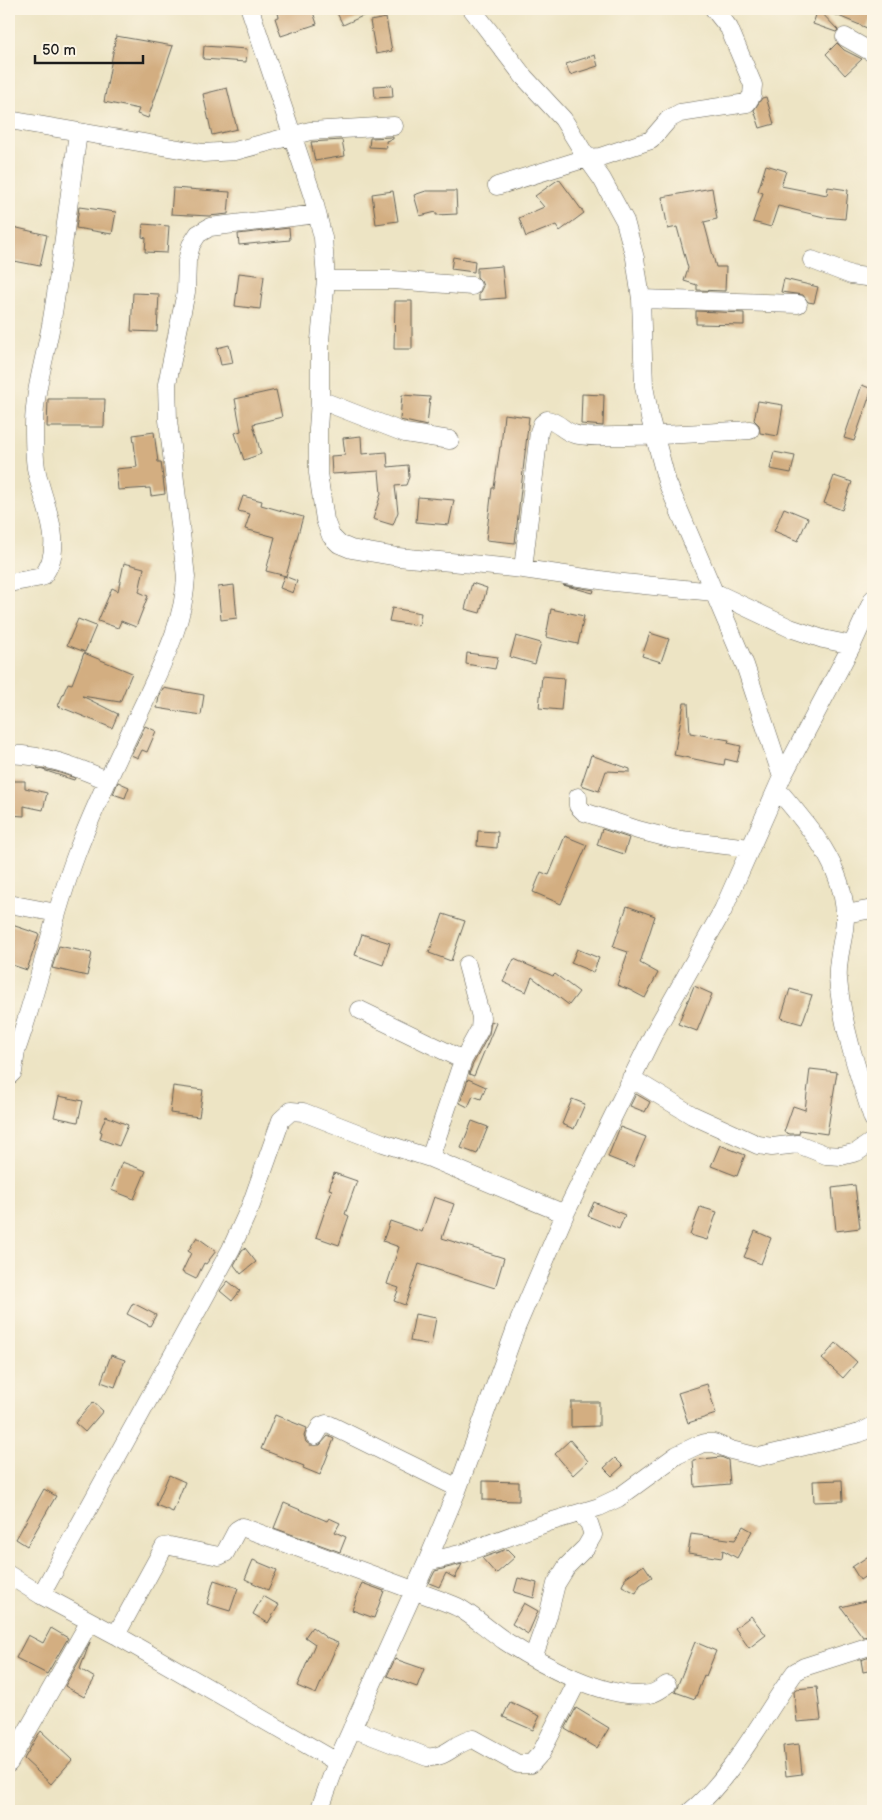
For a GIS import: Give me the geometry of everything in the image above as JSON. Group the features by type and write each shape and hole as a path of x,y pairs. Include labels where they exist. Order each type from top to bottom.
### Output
{"street":[{"path":"250,9 279,91 323,238 326,280 320,340 318,472 325,520 331,536 339,544 351,549 398,557 523,569 614,582 714,592 790,628 823,639 852,645"},
{"path":"472,9 524,77 563,119 602,178 625,221 641,299 644,386 667,482 745,665 780,783 795,810 808,826 836,871 841,885 845,914 838,969 840,996 848,1039 873,1119"},
{"path":"497,186 651,140 669,119 680,113 747,102 752,95 753,84 729,28 714,9"},
{"path":"845,37 873,53"},
{"path":"9,120 203,153 235,152 310,131 394,126"},
{"path":"9,583 42,577 47,570 52,556 54,539 36,468 34,425 40,377 51,326 78,133"},
{"path":"9,1076 13,1072 13,1052 75,856 107,780 165,657 179,620 185,595 186,577 168,420 167,384 186,292 187,261 191,244 198,234 210,227 317,214"},
{"path":"812,260 851,275 873,278"},
{"path":"326,280 393,280 472,286"},
{"path":"641,299 798,304"},
{"path":"320,400 394,430 450,440"},
{"path":"523,569 538,432 542,424 548,420 556,421 572,434 584,436 655,436 750,430"},
{"path":"319,1811 337,1762 427,1562 458,1488 516,1328 565,1214 631,1078 723,910 780,783 852,645 868,626 873,599"},
{"path":"9,754 41,756 64,762 107,780"},
{"path":"578,797 578,806 584,812 638,830 673,839 750,848"},
{"path":"769,808 795,810"},
{"path":"9,904 57,913"},
{"path":"845,914 873,909"},
{"path":"430,1158 463,1060 482,1023 467,965"},
{"path":"360,1010 463,1060"},
{"path":"631,1078 692,1115 758,1145 772,1147 798,1144 826,1155 841,1156 856,1152 873,1141"},
{"path":"41,1595 231,1249 251,1205 281,1120 291,1111 303,1112 383,1143 430,1158 565,1214"},
{"path":"315,1436 321,1426 330,1425 458,1488"},
{"path":"427,1562 464,1553 546,1523 600,1507 618,1498 677,1455 705,1443 714,1443 731,1450 759,1456 860,1434 873,1426"},
{"path":"533,1658 548,1616 556,1584 566,1566 586,1547 593,1535 589,1523 580,1513"},
{"path":"116,1635 164,1547 170,1546 219,1556 225,1554 238,1530 242,1527 461,1609 533,1658 578,1680 634,1695 652,1694 668,1685"},
{"path":"9,1575 41,1595 116,1635 337,1762"},
{"path":"9,1763 90,1622"},
{"path":"690,1811 718,1783 728,1770 795,1672 804,1667 873,1645"},
{"path":"352,1728 427,1757 436,1758 465,1740 473,1739 518,1764 531,1764 541,1753 578,1680"}],"building":[{"path":"277,9 312,9 317,24 281,36 275,18 279,17"},
{"path":"335,9 378,9 343,25"},
{"path":"818,9 838,30 836,32 813,24"},
{"path":"822,9 873,9 873,12 867,28"},
{"path":"386,18 392,51 376,54 370,21"},
{"path":"116,36 173,46 148,118 137,114 139,109 104,102"},
{"path":"837,43 844,50 862,59 845,75 826,54"},
{"path":"204,46 247,49 246,62 203,59"},
{"path":"595,55 598,66 570,75 566,64"},
{"path":"392,85 393,97 375,98 374,86"},
{"path":"227,88 237,129 212,135 203,94"},
{"path":"766,97 774,124 760,128 754,110 762,98"},
{"path":"393,137 393,139 386,141 387,148 369,147 370,138"},
{"path":"342,140 345,156 315,161 311,142"},
{"path":"766,165 786,171 781,186 827,195 828,187 848,190 845,219 824,217 778,206 771,227 753,222 763,193 758,191"},
{"path":"559,179 584,213 560,231 556,225 526,237 519,218 544,207 535,196"},
{"path":"173,188 230,192 228,214 209,216 171,214"},
{"path":"712,188 717,219 704,222 716,267 726,267 725,291 697,290 697,285 684,281 688,268 677,227 668,229 662,197"},
{"path":"393,191 398,221 376,224 372,194"},
{"path":"426,191 456,191 457,214 436,215 436,212 420,216 414,195"},
{"path":"79,207 116,212 112,234 76,228"},
{"path":"143,224 169,226 167,253 145,252 146,238 142,237"},
{"path":"9,226 47,235 40,266 9,260"},
{"path":"289,228 290,240 239,245 238,234"},
{"path":"453,257 475,261 474,272 451,269"},
{"path":"502,266 505,298 479,300 479,294 483,286 477,277 477,268"},
{"path":"239,273 264,276 260,309 235,306"},
{"path":"784,279 818,287 814,303 808,302 803,295 781,292"},
{"path":"133,293 159,294 157,332 131,331"},
{"path":"395,301 412,301 412,349 394,349"},
{"path":"696,311 744,313 744,325 696,324"},
{"path":"229,345 233,363 221,365 217,348"},
{"path":"862,385 872,389 854,441 844,438"},
{"path":"276,390 282,417 253,424 261,454 244,460 235,433 241,431 235,399"},
{"path":"582,394 604,395 603,426 581,424"},
{"path":"402,395 430,397 427,426 400,420"},
{"path":"48,399 105,399 104,427 47,427"},
{"path":"758,401 783,405 778,436 760,433 759,425 754,420"},
{"path":"504,414 529,417 515,543 486,540 492,488 494,488 501,447"},
{"path":"154,432 158,462 161,462 165,494 151,496 150,488 118,490 116,469 137,467 133,435"},
{"path":"361,436 362,454 387,452 388,467 408,465 409,477 406,485 395,486 398,512 393,525 373,519 381,494 379,471 332,474 331,456 345,455 343,438"},
{"path":"774,452 795,456 791,473 770,469"},
{"path":"834,476 852,482 842,510 824,503"},
{"path":"243,496 262,501 261,505 303,517 286,576 266,571 275,537 245,529 250,514 238,511"},
{"path":"418,497 454,500 449,525 416,522"},
{"path":"784,508 808,518 798,541 774,531"},
{"path":"124,563 144,568 139,592 148,596 136,627 121,621 118,628 98,621 112,588 118,591"},
{"path":"284,576 297,581 293,593 280,588"},
{"path":"472,583 487,588 480,613 465,609"},
{"path":"234,585 237,618 221,620 218,587"},
{"path":"563,585 594,590 593,593"},
{"path":"392,608 421,613 419,626 389,621"},
{"path":"551,609 584,616 578,644 546,637"},
{"path":"78,619 96,626 85,652 67,645"},
{"path":"650,633 669,639 661,662 642,656"},
{"path":"516,636 541,643 535,664 510,657"},
{"path":"84,653 132,673 120,702 82,696 118,714 112,728 58,706 68,683 72,684"},
{"path":"467,653 498,657 495,669 466,664"},
{"path":"542,676 564,678 561,710 539,708"},
{"path":"163,688 204,695 201,715 157,708"},
{"path":"684,703 688,703 690,733 729,740 728,743 741,746 737,762 725,759 724,765 674,755"},
{"path":"145,726 156,731 147,752 142,750 138,758 131,755"},
{"path":"591,755 630,769 630,772 606,771 599,791 581,785"},
{"path":"37,768 57,772 75,778 74,780"},
{"path":"9,781 25,781 25,788 47,793 43,810 24,806 24,816 9,815"},
{"path":"118,782 129,787 125,798 113,794"},
{"path":"602,829 629,838 624,854 597,845"},
{"path":"478,831 498,832 497,848 477,846"},
{"path":"565,836 587,845 561,904 533,892 541,872 549,875"},
{"path":"627,906 655,916 640,963 658,973 645,998 617,985 628,952 613,947"},
{"path":"443,914 465,921 451,961 429,953"},
{"path":"9,924 39,934 27,970 9,964"},
{"path":"362,934 390,943 383,965 355,955"},
{"path":"59,946 92,953 87,976 52,968"},
{"path":"577,949 599,958 593,972 571,963"},
{"path":"514,959 553,976 555,974 579,992 569,1005 532,977 526,992 503,982"},
{"path":"694,986 712,994 697,1031 678,1024"},
{"path":"790,989 812,995 802,1024 781,1018"},
{"path":"491,1021 496,1023 474,1076 469,1074 489,1034"},
{"path":"810,1069 837,1072 827,1134 800,1130 799,1134 784,1132 793,1106 805,1110"},
{"path":"468,1079 486,1087 481,1099 473,1096 468,1107 460,1103"},
{"path":"173,1086 203,1090 199,1117 170,1113"},
{"path":"636,1094 650,1102 645,1112 630,1106"},
{"path":"59,1096 83,1101 78,1122 54,1117"},
{"path":"572,1099 585,1104 574,1129 562,1124"},
{"path":"106,1116 128,1125 119,1146 100,1139 102,1132 100,1131"},
{"path":"472,1121 488,1127 477,1154 461,1148"},
{"path":"620,1127 646,1137 633,1167 608,1157"},
{"path":"720,1145 745,1155 737,1176 711,1166"},
{"path":"122,1162 146,1171 134,1199 111,1190"},
{"path":"334,1173 357,1181 345,1214 349,1216 339,1245 316,1237 332,1190 329,1189"},
{"path":"855,1185 860,1228 836,1231 832,1188"},
{"path":"434,1197 454,1204 442,1238 504,1258 495,1288 419,1264 405,1305 394,1301 399,1288 387,1284 399,1247 383,1241 390,1221 422,1232"},
{"path":"594,1202 625,1215 619,1229 588,1216"},
{"path":"700,1207 717,1212 707,1240 690,1235"},
{"path":"755,1231 771,1238 761,1264 744,1257"},
{"path":"197,1237 216,1251 206,1264 204,1263 196,1279 182,1272 191,1253 188,1251"},
{"path":"245,1248 256,1262 241,1274 234,1265"},
{"path":"228,1281 240,1291 232,1301 220,1291"},
{"path":"133,1303 156,1315 150,1326 127,1314"},
{"path":"415,1314 436,1318 431,1345 410,1341"},
{"path":"836,1343 857,1362 843,1378 822,1359"},
{"path":"111,1355 125,1360 115,1387 101,1382"},
{"path":"707,1384 716,1414 688,1423 678,1393"},
{"path":"93,1402 103,1411 85,1432 75,1423"},
{"path":"571,1402 599,1402 599,1426 571,1427"},
{"path":"275,1415 307,1428 304,1436 306,1442 310,1445 320,1445 328,1436 334,1439 320,1475 303,1468 304,1466 261,1449"},
{"path":"570,1440 588,1461 573,1475 555,1454"},
{"path":"721,1457 728,1460 730,1484 695,1487 693,1460"},
{"path":"615,1458 623,1466 612,1476 604,1468"},
{"path":"169,1475 185,1482 173,1512 156,1505"},
{"path":"842,1480 843,1501 814,1502 813,1481"},
{"path":"483,1481 519,1482 519,1501 483,1500"},
{"path":"44,1489 56,1496 27,1546 16,1539"},
{"path":"284,1503 327,1521 329,1518 340,1523 335,1532 346,1537 340,1552 274,1528"},
{"path":"743,1526 752,1531 737,1558 723,1550 722,1558 688,1553 691,1534 735,1540"},
{"path":"507,1549 515,1557 496,1574 482,1558"},
{"path":"873,1553 873,1571 860,1580 852,1567"},
{"path":"253,1560 277,1570 268,1590 245,1579"},
{"path":"462,1564 455,1578 446,1573 439,1587 429,1583 435,1571"},
{"path":"644,1565 652,1577 640,1585 636,1593 622,1586 626,1577"},
{"path":"518,1578 537,1583 534,1598 514,1592"},
{"path":"214,1580 238,1588 230,1611 207,1604"},
{"path":"362,1583 384,1591 374,1618 352,1610"},
{"path":"263,1596 279,1605 268,1623 253,1614"},
{"path":"873,1599 873,1635 863,1637 841,1607"},
{"path":"524,1603 538,1611 528,1634 512,1624"},
{"path":"751,1616 766,1635 749,1648 735,1628"},
{"path":"312,1627 328,1639 338,1643 316,1694 297,1686 315,1644 305,1637"},
{"path":"51,1628 68,1638 47,1674 16,1658 28,1635 43,1643"},
{"path":"90,1642 80,1669 95,1678 84,1697 65,1686"},
{"path":"695,1642 716,1651 695,1699 675,1692"},
{"path":"873,1656 873,1670 863,1672 861,1660"},
{"path":"395,1659 424,1669 417,1687 387,1676"},
{"path":"817,1687 821,1720 797,1722 794,1692 796,1689"},
{"path":"510,1702 540,1716 533,1730 503,1717"},
{"path":"576,1708 609,1728 597,1748 565,1729"},
{"path":"41,1731 72,1760 51,1784 24,1759"},
{"path":"799,1744 802,1774 786,1776 783,1746"}]}
